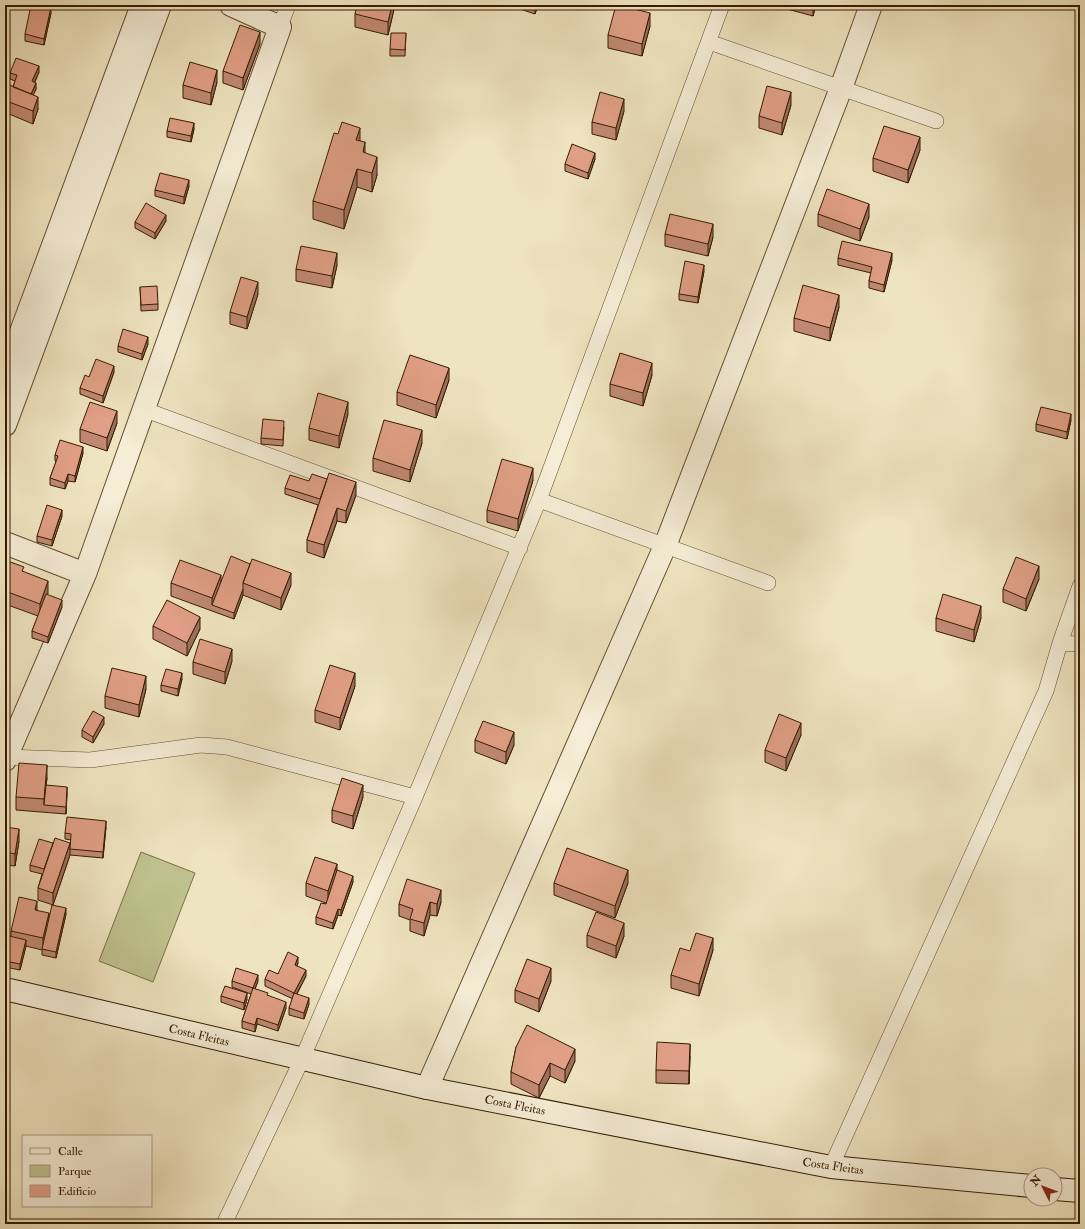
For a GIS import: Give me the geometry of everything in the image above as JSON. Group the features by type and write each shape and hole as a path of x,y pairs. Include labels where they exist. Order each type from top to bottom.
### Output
{"street":[{"path":"5,375 142,5"},
{"path":"5,425 160,5"},
{"path":"6,758 85,574 280,27 231,5"},
{"path":"427,1088 665,546 841,88 871,5"},
{"path":"5,543 85,574"},
{"name":"Costa Fleitas","path":"5,989 427,1088 831,1167 1023,1185"},
{"path":"1063,1189 1080,1191"}],"lane":[{"path":"280,27 288,5"},
{"path":"224,1224 302,1059 520,548 722,5"},
{"path":"709,42 936,121"},
{"path":"143,409 520,548"},
{"path":"539,500 768,583"},
{"path":"831,1167 1046,691 1060,643 1080,586"},
{"path":"1060,643 1080,644"},
{"path":"6,758 90,760 201,745 227,747 415,797"}],"green space":[{"path":"141,852 195,873 153,982 99,961"}],"building":[{"path":"31,5 51,7 44,39 25,34"},
{"path":"357,5 392,5 388,22 355,14"},
{"path":"616,5 650,13 642,44 608,35"},
{"path":"240,25 260,32 243,78 223,71"},
{"path":"391,33 406,33 405,50 390,49"},
{"path":"16,58 39,66 32,81 36,83 31,94 13,87 17,75 10,73"},
{"path":"190,62 217,70 211,93 183,85"},
{"path":"5,83 38,97 33,111 9,102 5,111"},
{"path":"767,86 791,92 782,123 759,116"},
{"path":"600,92 624,99 616,128 592,122"},
{"path":"170,118 194,123 191,136 167,131"},
{"path":"342,122 360,128 356,140 365,142 363,152 377,157 372,173 357,169 344,210 313,201 334,133 338,134"},
{"path":"884,126 920,137 908,170 873,158"},
{"path":"572,144 595,153 588,173 565,164"},
{"path":"160,173 189,180 184,197 155,190"},
{"path":"827,189 869,204 860,229 818,214"},
{"path":"146,203 166,215 155,233 135,222"},
{"path":"670,214 713,224 708,244 665,234"},
{"path":"842,241 892,253 884,285 869,281 872,267 838,258"},
{"path":"301,246 337,253 332,276 296,269"},
{"path":"685,261 704,265 698,297 679,294"},
{"path":"241,277 258,282 247,317 230,312"},
{"path":"803,285 839,295 830,328 794,318"},
{"path":"157,286 158,304 141,305 140,287"},
{"path":"123,329 148,337 142,354 118,346"},
{"path":"620,353 652,363 643,393 610,384"},
{"path":"410,355 449,368 436,405 397,392"},
{"path":"96,359 114,366 103,396 80,388 85,375 89,377"},
{"path":"318,393 348,402 339,436 309,428"},
{"path":"90,402 117,411 107,438 80,429"},
{"path":"1041,407 1071,414 1067,432 1036,424"},
{"path":"263,419 284,421 283,440 261,438"},
{"path":"384,420 422,430 410,470 373,458"},
{"path":"60,440 83,447 75,476 68,474 65,483 50,478 58,456 55,455"},
{"path":"502,459 533,468 518,519 487,510"},
{"path":"329,473 356,482 346,511 337,508 324,545 307,540"},
{"path":"312,474 327,479 320,499 285,488 290,475 309,481"},
{"path":"47,505 62,510 52,540 37,536"},
{"path":"231,556 250,564 234,613 212,605"},
{"path":"1016,557 1039,566 1026,599 1003,589"},
{"path":"252,559 291,573 281,598 243,583"},
{"path":"5,560 24,567 22,571 48,581 40,604 5,591"},
{"path":"180,560 221,575 212,598 171,583"},
{"path":"46,594 62,600 48,637 32,631"},
{"path":"943,594 981,606 974,630 936,618"},
{"path":"167,600 200,617 187,643 153,626"},
{"path":"200,639 232,649 225,672 193,662"},
{"path":"330,665 355,673 340,718 315,710"},
{"path":"112,668 146,676 139,705 105,696"},
{"path":"166,669 182,673 178,689 161,685"},
{"path":"5,677 9,679 5,688"},
{"path":"93,711 104,717 93,737 82,730"},
{"path":"779,714 801,723 786,758 765,750"},
{"path":"483,721 514,732 506,752 475,740"},
{"path":"19,763 47,765 44,799 16,797"},
{"path":"342,778 363,785 353,816 332,810"},
{"path":"46,785 67,787 66,807 44,805"},
{"path":"67,817 106,821 103,852 70,849 71,834 65,833"},
{"path":"5,827 19,829 15,854 5,852"},
{"path":"55,838 70,843 53,893 38,888"},
{"path":"39,839 53,843 44,869 30,865"},
{"path":"567,848 628,870 615,906 554,883"},
{"path":"315,857 337,864 328,891 306,883"},
{"path":"337,870 353,876 341,910 338,909 333,923 316,917 321,903 326,904"},
{"path":"407,879 441,890 437,904 430,902 424,923 410,919 413,909 399,904"},
{"path":"19,897 37,901 35,910 49,913 43,938 11,931"},
{"path":"52,905 66,908 56,952 42,949"},
{"path":"596,912 624,923 616,946 587,935"},
{"path":"696,933 713,938 699,984 671,975 680,948 690,951"},
{"path":"5,935 26,940 20,964 5,961"},
{"path":"288,952 298,957 295,965 306,970 294,993 265,979 269,970 278,974"},
{"path":"527,959 551,968 539,999 515,990"},
{"path":"236,968 258,975 253,988 232,981"},
{"path":"225,986 247,993 244,1003 221,996"},
{"path":"253,988 268,993 267,995 286,1002 278,1025 257,1018 255,1025 242,1021"},
{"path":"294,993 309,998 304,1013 289,1008"},
{"path":"527,1025 575,1049 565,1070 550,1063 539,1085 511,1072 516,1047"},
{"path":"657,1042 690,1044 689,1071 656,1070"}]}
